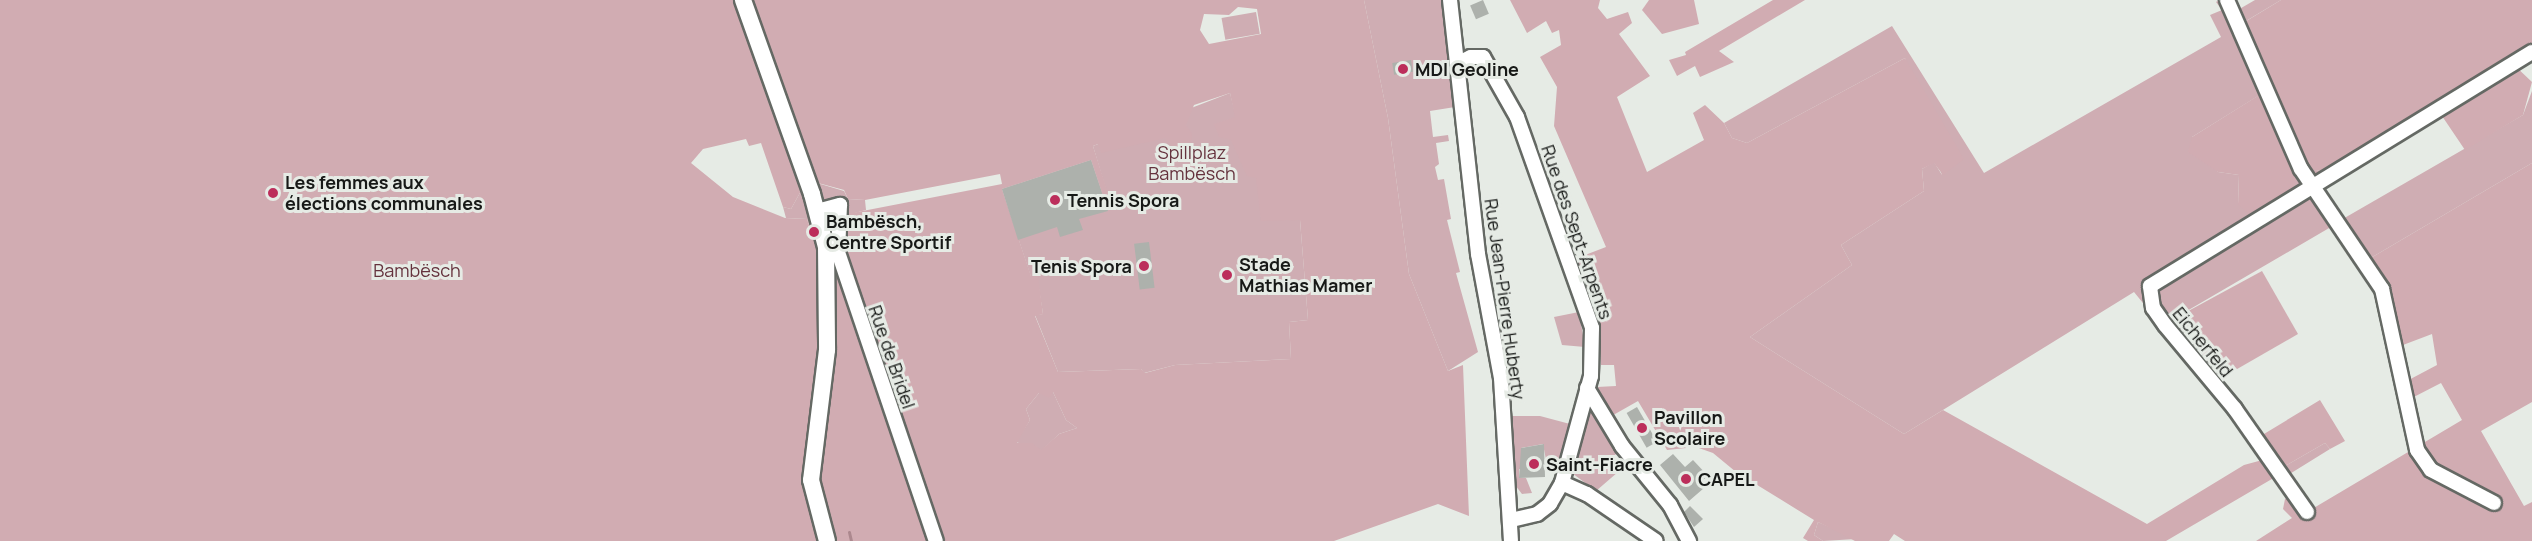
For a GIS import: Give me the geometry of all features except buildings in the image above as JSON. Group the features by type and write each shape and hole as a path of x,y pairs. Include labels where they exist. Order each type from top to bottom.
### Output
{"main road":[{"path":"743,0 817,211 826,247 828,340 811,480 827,541"}],"street":[{"path":"1450,0 1459,63"},
{"path":"2228,0 2310,184 2382,289 2403,397 2425,464 2494,503"},
{"name":"Eicherfeld","path":"2307,512 2235,409 2165,325 2150,293 2155,280 2532,51"},
{"name":"Rue des Sept-Arpents","path":"1459,63 1471,57 1484,57 1524,134 1592,328 1587,388 1562,483 1550,504 1537,514 1511,520"},
{"name":"Rue Jean-Pierre Huberty","path":"1459,63 1478,254 1501,378 1511,541"},
{"name":"Rue de Bridel","path":"817,211 840,205 837,252 936,541"},
{"path":"1587,388 1622,446 1671,505 1689,541"},
{"path":"1562,483 1587,494 1656,541"}],"green space":[{"name":"Bambësch","path":"0,0 1364,0 1388,118 1409,274 1448,371 1463,365 1469,516 1438,504 1334,541 0,541","holes":["1238,7 1257,9 1261,34 1209,44 1200,30 1204,14 1229,15","1230,93 1235,117 1214,124 1219,137 1231,140 1247,176 1256,178 1261,221 1300,220 1308,320 1289,322 1291,359 1175,365 1145,373 1141,369 1058,372 1035,316 1043,314 1038,276 1031,276 1002,189 1091,160 1108,211 1113,209 1093,146 1098,144 1101,153 1165,138 1175,148 1191,147 1192,134 1186,125 1194,105","746,139 749,146 761,143 783,207 791,209 807,180 844,190 848,199 865,200 1000,174 1002,184 847,214 842,241 845,273 827,280 807,219 785,218 733,197 691,163 703,149","1053,392 1066,420 1077,428 1059,434 1041,450 1032,443 1017,443 1030,420 1026,409 1039,393 1049,398"]},
{"path":"1364,0 1444,0 1455,107 1430,111 1433,137 1448,135 1449,141 1436,143 1439,164 1435,167 1438,180 1444,179 1451,219 1447,220 1460,272 1456,273 1478,352 1448,371 1409,274 1388,118"},
{"path":"1510,0 1600,0 1598,8 1607,19 1628,12 1632,23 1619,34 1650,76 1617,97 1647,172 1704,140 1693,113 1705,105 1724,123 1732,138 1747,143 1905,58 1964,159 1943,175 1934,163 1922,169 1924,191 1841,245 1852,265 1750,337 1904,434 1943,410 2147,524 2244,465 2266,459 2277,476 2166,541 1905,541 1894,534 1889,541 1855,541 1818,522 1814,535 1823,541 1808,541 1803,538 1814,520 1736,472 1713,453 1696,447 1667,450 1638,401 1608,418 1596,392 1597,387 1616,386 1614,365 1601,365 1599,318 1572,260 1606,247 1554,126 1557,87 1540,57 1561,45 1559,30 1552,33 1546,21 1527,33"},
{"path":"1649,0 1694,0 1699,24 1662,34 1642,10"},
{"path":"1773,0 1805,0 1719,51 1734,62 1700,77 1695,66 1677,76 1669,60 1686,55 1685,52"},
{"path":"2232,0 2236,11 2255,0 2281,0 2236,27 2266,91 2192,137 2218,172 2239,175 2238,204 2301,169 2327,171 2318,187 2341,220 2523,115 2532,91 2532,163 2369,259 2379,290 2336,224 2168,322 2280,469 2325,443 2330,449 2283,478 2307,512 2299,513 2302,511 2230,410 2134,292 1904,434 1750,337 1852,265 1841,245 1924,191 1922,169 1934,162 1942,175 1905,58 1747,143 1732,138 1724,123 1892,26 1984,173 2221,37 2210,15 2222,10 2216,2"},
{"path":"2281,0 2532,0 2532,52 2513,64 2532,82 2523,115 2465,150 2440,113 2327,171 2301,169 2291,191 2250,215 2238,204 2239,175 2218,172 2188,152 2192,137 2272,87 2243,23"},
{"path":"1256,12 1260,34 1225,40 1222,18"},
{"name":"Spillplaz Bambësch","path":"1230,93 1236,117 1300,220 1308,320 1289,322 1291,359 1175,365 1144,373 1141,369 1058,372 1035,315 1043,314 1037,276 1031,277 1002,189 1091,160 1108,210 1112,209 1093,146"},
{"path":"2532,163 2532,402 2481,431 2524,506 2532,502 2532,541 2256,541 2292,518 2283,509 2285,499 2292,496 2299,513 2307,512 2462,420 2441,383 2406,401 2403,383 2437,365 2432,334 2403,345 2408,371 2402,374 2369,259"},
{"path":"807,180 844,191 848,199 865,200 866,210 847,215 842,241 845,273 827,280 807,219 786,218 783,207 791,209"},
{"path":"2262,271 2298,334 2218,380 2168,322"},
{"path":"1579,312 1585,347 1562,345 1554,317"},
{"path":"1053,392 1066,420 1077,428 1059,434 1041,451 1016,442 1030,420 1026,409 1039,393"},
{"path":"2320,400 2345,441 2330,449 2325,443 2280,469 2259,437"},
{"path":"1590,407 1622,451 1609,458 1618,472 1596,491 1572,473"},
{"path":"1510,416 1540,416 1570,424 1557,473 1548,470 1543,444 1521,448 1524,469 1519,469 1519,478 1526,478 1532,493 1522,494 1515,485"},
{"path":"1818,522 1856,539 1823,541 1814,535"}],"waterway":[{"path":"849,532 851,541"}],"place":[{"name":"MDI Geoline","path":"1403,69"},
{"name":"Les femmes aux élections communales","path":"273,193"},
{"name":"Tennis Spora","path":"1055,200"},
{"name":"Bambësch, Centre Sportif","path":"814,232"},
{"name":"Tenis Spora","path":"1144,266"},
{"name":"Stade Mathias Mamer","path":"1227,275"},
{"name":"Pavillon Scolaire","path":"1642,428"},
{"name":"Saint-Fiacre","path":"1534,464"},
{"name":"CAPEL","path":"1686,479"}]}
